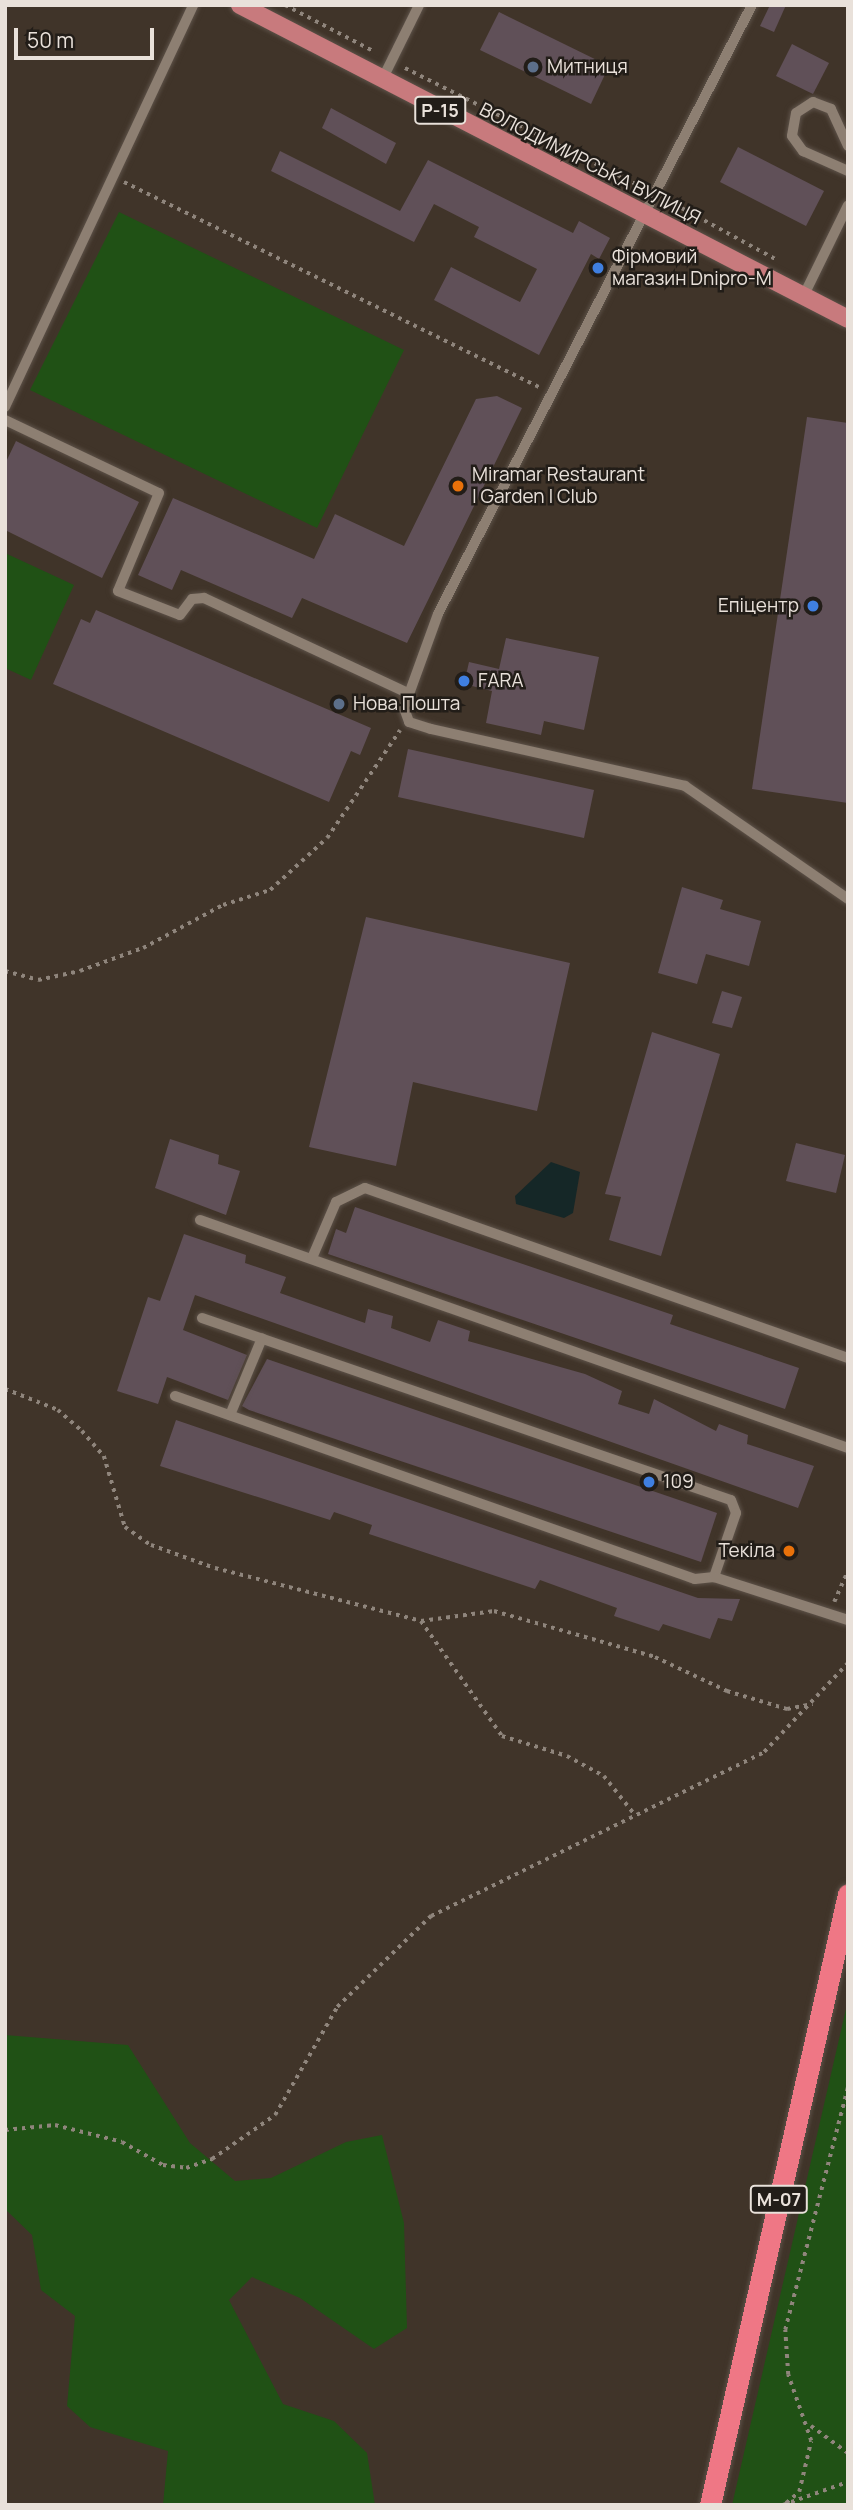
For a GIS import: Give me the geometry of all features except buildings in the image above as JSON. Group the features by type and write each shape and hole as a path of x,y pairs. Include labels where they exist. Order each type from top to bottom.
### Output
{"highway":[{"name":"М-07","path":"710,2505 848,1894"}],"main road":[{"name":"ВОЛОДИМИРСЬКА ВУЛИЦЯ","path":"240,5 848,319"}],"lane":[{"path":"5,407 192,5"},
{"path":"382,80 419,5"},
{"path":"752,5 657,194 642,214 550,393 439,614 406,692 409,722 685,786 848,899"},
{"path":"848,146 831,109 813,102 796,113 792,136 803,151 848,171"},
{"path":"803,297 809,278 848,205"},
{"path":"5,420 159,493 118,591 180,615 192,599 204,598 406,692"},
{"path":"312,1258 335,1202 365,1188 848,1358"},
{"path":"200,1220 848,1448"},
{"path":"202,1318 731,1500 736,1513 715,1577"},
{"path":"230,1415 262,1338"},
{"path":"175,1396 683,1574 715,1577 848,1620"}],"path":[{"path":"285,5 657,194 809,278"},
{"path":"113,176 550,393"},
{"path":"5,971 38,980 80,971 144,948 223,905 270,890 327,838 386,745 409,722"},
{"path":"5,1389 58,1409 82,1431 104,1456 117,1488 113,1504 125,1527 150,1545 215,1568 421,1621 494,1611 655,1657 727,1691 786,1709 814,1703"},
{"path":"829,1614 848,1570"},
{"path":"421,1621 502,1736 567,1756 604,1776 636,1816"},
{"path":"5,2130 55,2125 122,2142 163,2165 186,2168 212,2159 275,2115 337,2007 430,1916 595,1830 636,1816 764,1752 814,1703 848,1663"},
{"path":"848,2086 785,2330 788,2375 811,2426 848,2453"},
{"path":"785,2504 799,2493 806,2473 811,2426"},
{"path":"785,2504 848,2482"}],"green space":[{"path":"119,212 404,350 317,528 30,390"},
{"path":"5,553 74,585 31,680 5,668"},
{"path":"848,2000 848,2505 732,2505"},
{"path":"5,2035 128,2045 190,2143 235,2181 271,2178 346,2142 382,2135 404,2223 407,2328 374,2349 300,2298 252,2277 229,2300 283,2404 334,2421 367,2453 375,2505 163,2505 168,2451 90,2427 67,2406 75,2316 41,2290 32,2235 5,2209"}],"shaded area":[{"path":"551,1162 580,1172 573,1213 564,1218 516,1204 515,1196"}],"place":[{"name":"Митниця","path":"533,67"},
{"name":"Фірмовий магазин Dnipro-M","path":"598,268"},
{"name":"Miramar Restaurant | Garden | Club","path":"458,486"},
{"name":"Епіцентр","path":"813,606"},
{"name":"FARA","path":"464,681"},
{"name":"Нова Пошта","path":"339,704"},
{"name":"109","path":"649,1482"},
{"name":"Текіла","path":"789,1551"}]}
